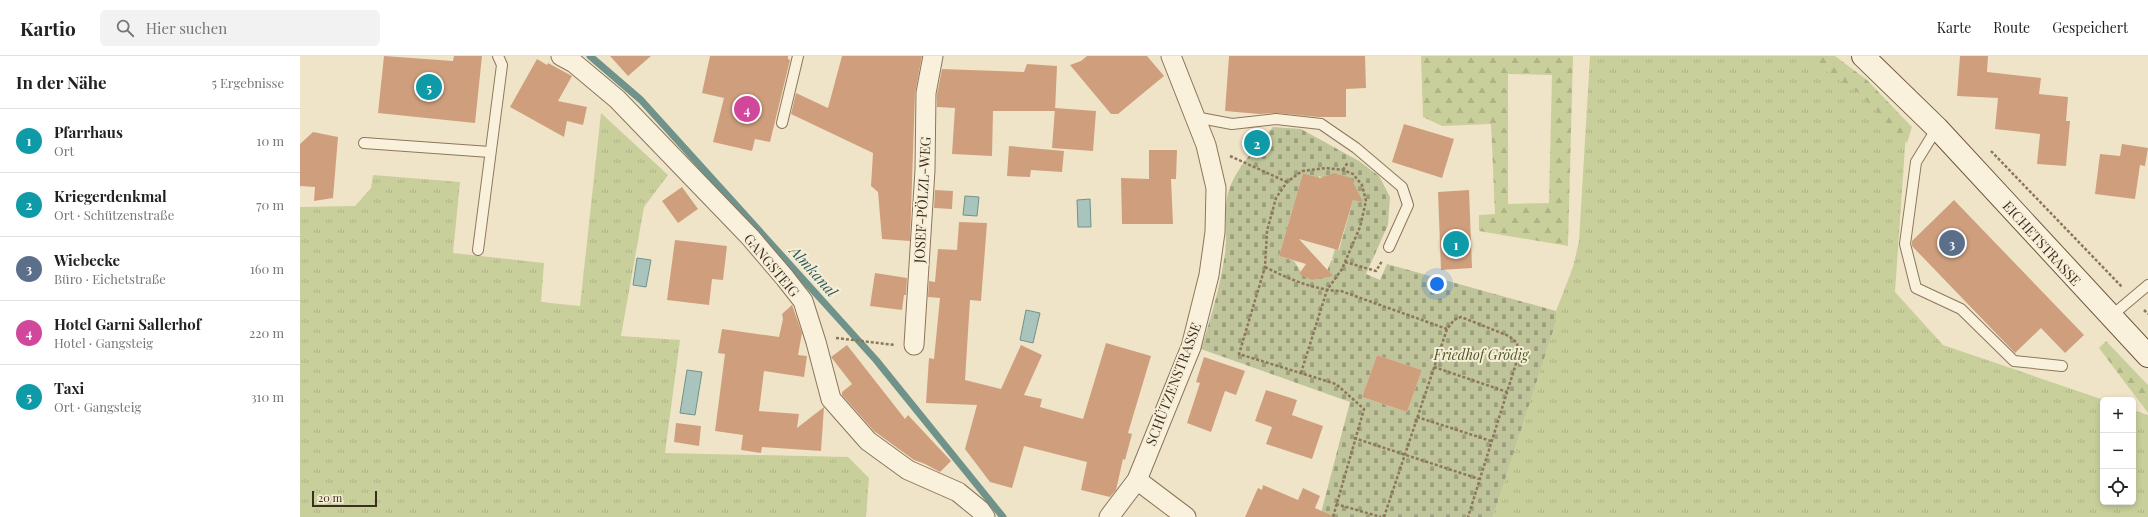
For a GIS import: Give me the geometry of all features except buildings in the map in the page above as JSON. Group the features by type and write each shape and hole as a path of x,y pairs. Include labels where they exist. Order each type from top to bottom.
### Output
{"main road":[{"name":"EICHETSTRASSE","path":"1863,56 1937,128 2110,317 2148,356"}],"street":[{"name":"JOSEF-PÖLZL-WEG","path":"914,345 925,170 926,93 933,56"},
{"name":"SCHÜTZENSTRASSE","path":"1109,517 1136,480 1190,347 1210,275 1215,232 1216,188 1206,145 1171,56"},
{"name":"GANGSTEIG","path":"565,57 617,99 750,237 785,278 803,301 816,342 831,399 868,441 908,470 958,492 980,510 985,517"},
{"path":"1136,480 1186,517"}],"lane":[{"path":"478,250 502,65 498,56"},
{"path":"782,123 798,56"},
{"path":"1195,117 1232,124 1276,119 1321,124 1356,148 1402,188 1408,205 1389,247"},
{"path":"1937,128 1916,162 1905,244 1916,288 1961,309 2014,361 2062,366"},
{"path":"364,143 490,152"},
{"path":"2110,317 2148,285"}],"path":[{"path":"1206,145 1287,182"},
{"path":"1986,146 2148,314"},
{"path":"1301,373 1327,290 1345,262 1360,227 1366,201 1362,184 1353,174 1343,170 1326,168 1302,172 1287,182 1276,198 1267,230 1265,267 1239,354 1336,384 1364,408 1354,438 1333,517"},
{"path":"1345,262 1376,270 1389,247"},
{"path":"1265,267 1288,279 1327,290 1340,291 1447,329"},
{"path":"1336,504 1383,517 1447,329 1454,320 1462,317 1509,336 1517,343 1519,354 1468,517"},
{"path":"842,338 881,345"},
{"path":"1434,367 1507,392"},
{"path":"1417,417 1491,441"},
{"path":"1354,438 1479,479"}],"green space":[{"path":"1421,56 1573,56 1568,246 1479,231 1479,215 1495,214 1491,124 1442,126 1423,117","holes":["1508,74 1552,75 1549,203 1508,204"]},
{"path":"1590,56 1813,56 1854,83 1906,133 1895,292 1943,345 2100,399 2100,505 2136,505 2136,411 2148,415 2148,517 1493,517 1556,322 1556,311 1573,267 1579,241"},
{"path":"1803,56 1835,56 1867,80 1912,127 1907,143 1860,94"},
{"path":"601,113 668,175 644,207 621,336 680,340 665,453 848,457 869,478 866,517 300,517 300,207 355,206 371,188 373,175 460,182 453,253 544,263 541,302 580,306"},
{"name":"Friedhof Grödig","path":"1273,127 1301,129 1359,161 1379,176 1390,197 1388,225 1366,274 1380,280 1387,264 1556,311 1556,322 1493,517 1320,517 1350,402 1201,349 1221,278 1226,246 1226,203 1230,187 1243,163","holes":["1303,173 1319,178 1319,176 1327,180 1328,175 1338,174 1352,180 1354,184 1352,189 1358,192 1356,200 1353,200 1339,250 1335,249 1332,259 1334,259 1331,261 1327,271 1314,280 1303,274 1299,274 1301,272 1294,261 1279,256","1377,355 1422,370 1407,412 1362,397"]},
{"path":"2106,341 2148,385 2148,413 2136,397 2099,348"}],"water":[{"path":"965,196 979,197 977,216 963,215"},
{"path":"1090,199 1091,227 1078,227 1077,200"},
{"path":"637,258 651,260 646,287 633,285"},
{"path":"1026,310 1040,313 1033,343 1020,340"},
{"path":"687,370 702,372 695,415 680,413"}],"waterway":[{"name":"Almkanal","path":"590,56 641,100 876,360 1003,517"}],"place":[{"name":"Taxi","path":"429,87"},
{"name":"Hotel Garni Sallerhof","path":"747,109"},
{"name":"Kriegerdenkmal","path":"1257,143"},
{"name":"Wiebecke","path":"1952,243"},
{"name":"Pfarrhaus","path":"1456,244"}]}
